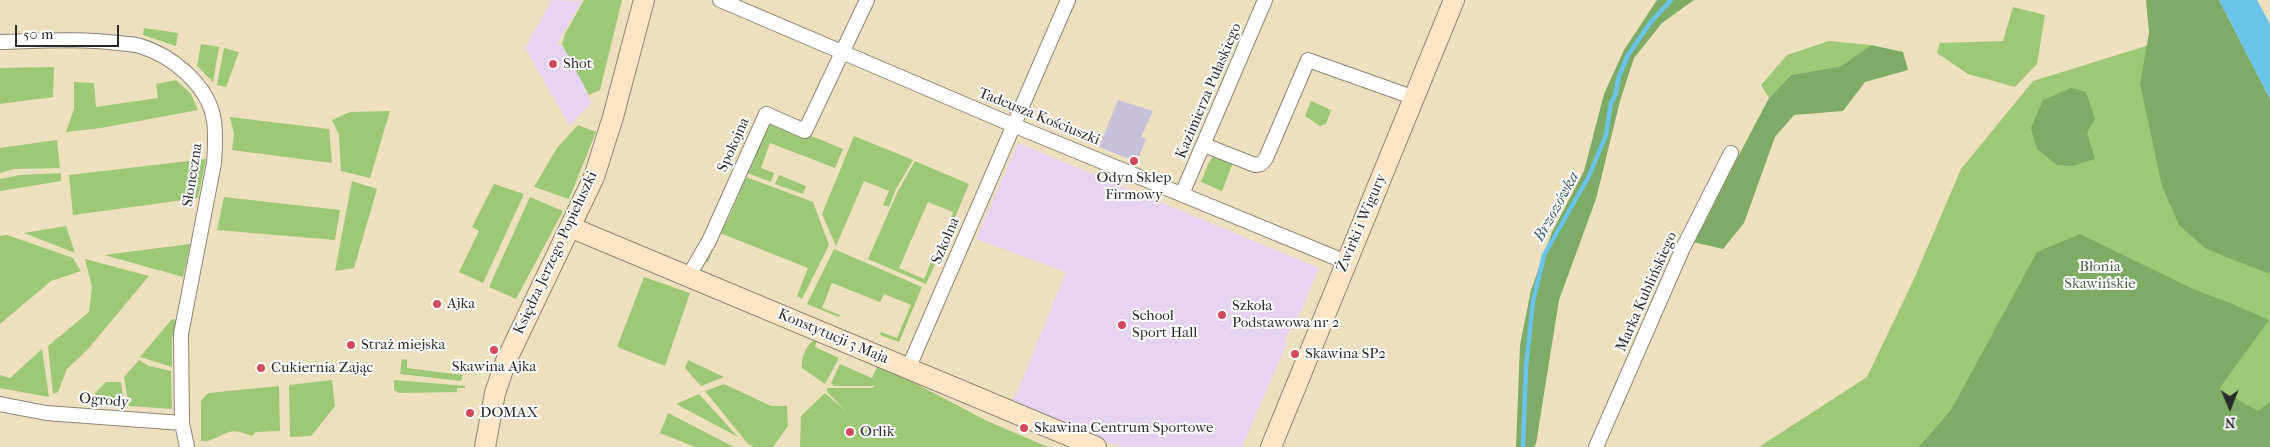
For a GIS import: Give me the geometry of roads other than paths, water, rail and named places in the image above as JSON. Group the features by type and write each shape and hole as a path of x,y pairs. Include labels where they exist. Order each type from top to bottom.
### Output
{"street":[{"name":"Księdza Jerzego Popiełuszki","path":"485,447 495,393 506,361 594,177 613,117 644,0"},
{"name":"Tadeusza Kościuszki","path":"720,0 1013,125 1346,262"},
{"path":"842,53 867,0"},
{"name":"Szkolna","path":"908,369 1068,0"},
{"name":"Kazimierza Pułaskiego","path":"1182,194 1265,0"},
{"name":"Żwirki i Wigury","path":"1271,447 1346,262 1409,96 1454,0"},
{"name":"Słoneczna","path":"0,42 91,40 139,45 175,63 196,82 211,109 216,141 214,163 181,334 182,423"},
{"name":"Spokojna","path":"688,277 709,241 766,114 805,131 842,53"},
{"path":"1204,145 1255,164 1261,164 1266,158 1308,60 1409,96"},
{"name":"Marka Kublińskiego","path":"1596,447 1682,250 1731,153"},
{"name":"Konstytucji 3 Maja","path":"570,227 1096,447"},
{"name":"Ogrody","path":"0,404 46,413 182,423"},
{"path":"182,423 187,447"}],"water":[{"path":"2219,0 2257,0 2270,24 2270,99"}],"waterway":[{"name":"Brzozówka","path":"1523,447 1526,367 1533,302 1544,255 1589,176 1606,135 1611,103 1628,55 1650,23 1671,0"}],"place":[{"name":"Shot","path":"553,64"},
{"name":"Odyn Sklep Firmowy","path":"1134,161"},
{"name":"Ajka","path":"437,304"},
{"name":"Szkoła Podstawowa nr 2","path":"1222,315"},
{"name":"School Sport Hall","path":"1122,325"},
{"name":"Straż miejska","path":"351,345"},
{"name":"Skawina Ajka","path":"494,350"},
{"name":"Skawina SP2","path":"1295,354"},
{"name":"Cukiernia Zając","path":"261,368"},
{"name":"DOMAX","path":"470,413"},
{"name":"Skawina Centrum Sportowe","path":"1024,428"},
{"name":"Orlik","path":"850,432"}],"park label":[{"name":"Błonia Skawińskie","path":"2100,276"}]}
